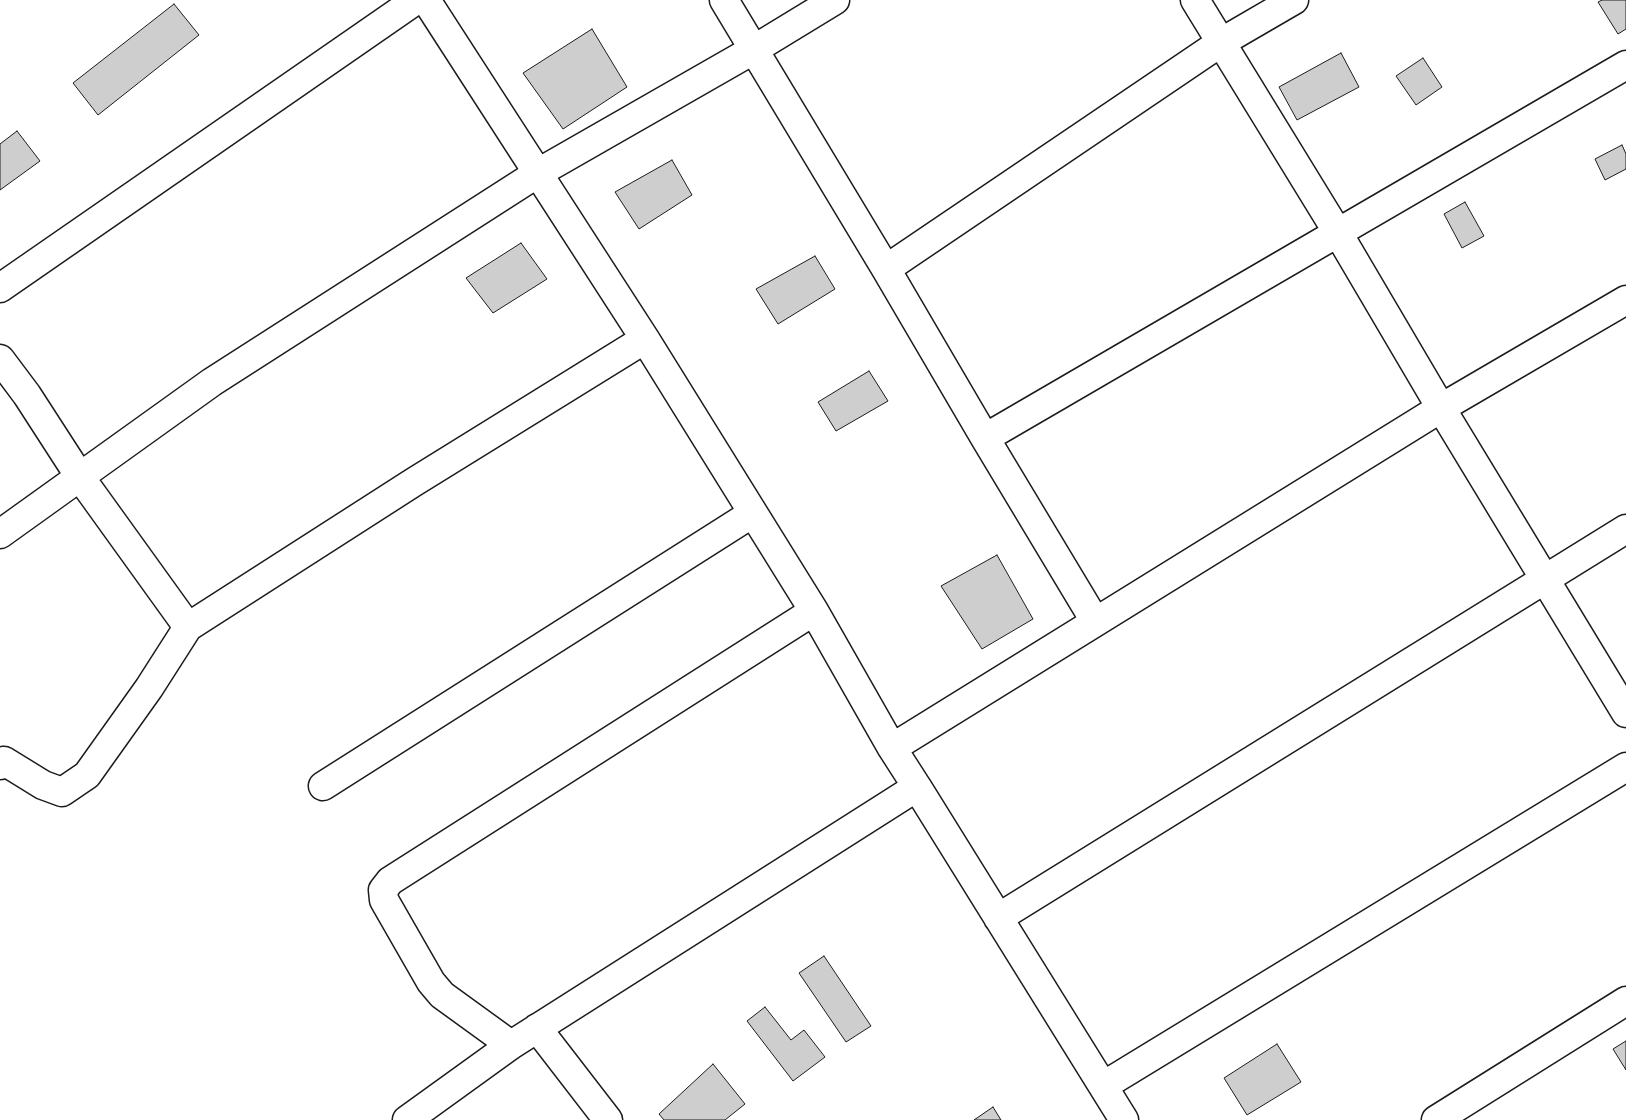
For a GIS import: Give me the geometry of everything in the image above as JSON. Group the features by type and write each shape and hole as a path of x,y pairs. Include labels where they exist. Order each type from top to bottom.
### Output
{"street":[{"path":"0,288 416,0"},
{"path":"426,0 645,339 814,611 892,748 1124,1120"},
{"path":"724,0 1095,621"},
{"path":"0,534 212,382 538,173 753,50 835,0"},
{"path":"1195,0 1338,233 1441,408 1626,713"},
{"path":"886,269 1220,43 1294,0"},
{"path":"984,438 1626,65"},
{"path":"892,748 1441,408 1626,300"},
{"path":"0,764 4,761 43,785 62,792 87,775 149,688 188,627 414,482 645,339"},
{"path":"0,359 27,395 80,477 188,627"},
{"path":"322,786 753,513"},
{"path":"998,918 1626,529"},
{"path":"511,1045 442,995 431,982 384,900 383,890 390,881 814,611"},
{"path":"1103,1086 1626,767"},
{"path":"406,1120 511,1045 916,787"},
{"path":"1436,1120 1626,1001"},
{"path":"538,1028 608,1120"}],"building":[{"path":"1602,0 1626,0 1626,29 1618,34 1598,2"},
{"path":"174,4 199,35 98,115 73,83"},
{"path":"592,29 627,87 563,129 523,73"},
{"path":"1341,53 1359,87 1297,120 1279,87"},
{"path":"1423,58 1442,87 1416,105 1396,76"},
{"path":"17,131 40,161 0,190 0,144"},
{"path":"1622,145 1626,154 1626,169 1605,180 1595,159"},
{"path":"672,160 692,195 639,229 615,192"},
{"path":"1465,202 1484,236 1462,248 1444,214"},
{"path":"521,243 547,279 493,313 466,278"},
{"path":"815,256 835,289 778,324 756,289"},
{"path":"869,371 888,401 836,431 818,402"},
{"path":"997,555 1033,619 982,649 941,586"},
{"path":"824,956 871,1026 846,1042 799,973"},
{"path":"765,1007 791,1040 804,1030 825,1057 793,1081 747,1021"},
{"path":"1626,1041 1626,1070 1613,1049"},
{"path":"1277,1044 1301,1082 1247,1115 1224,1078"},
{"path":"713,1064 745,1104 725,1120 664,1120 659,1114"},
{"path":"993,1107 1001,1120 974,1120"}]}
